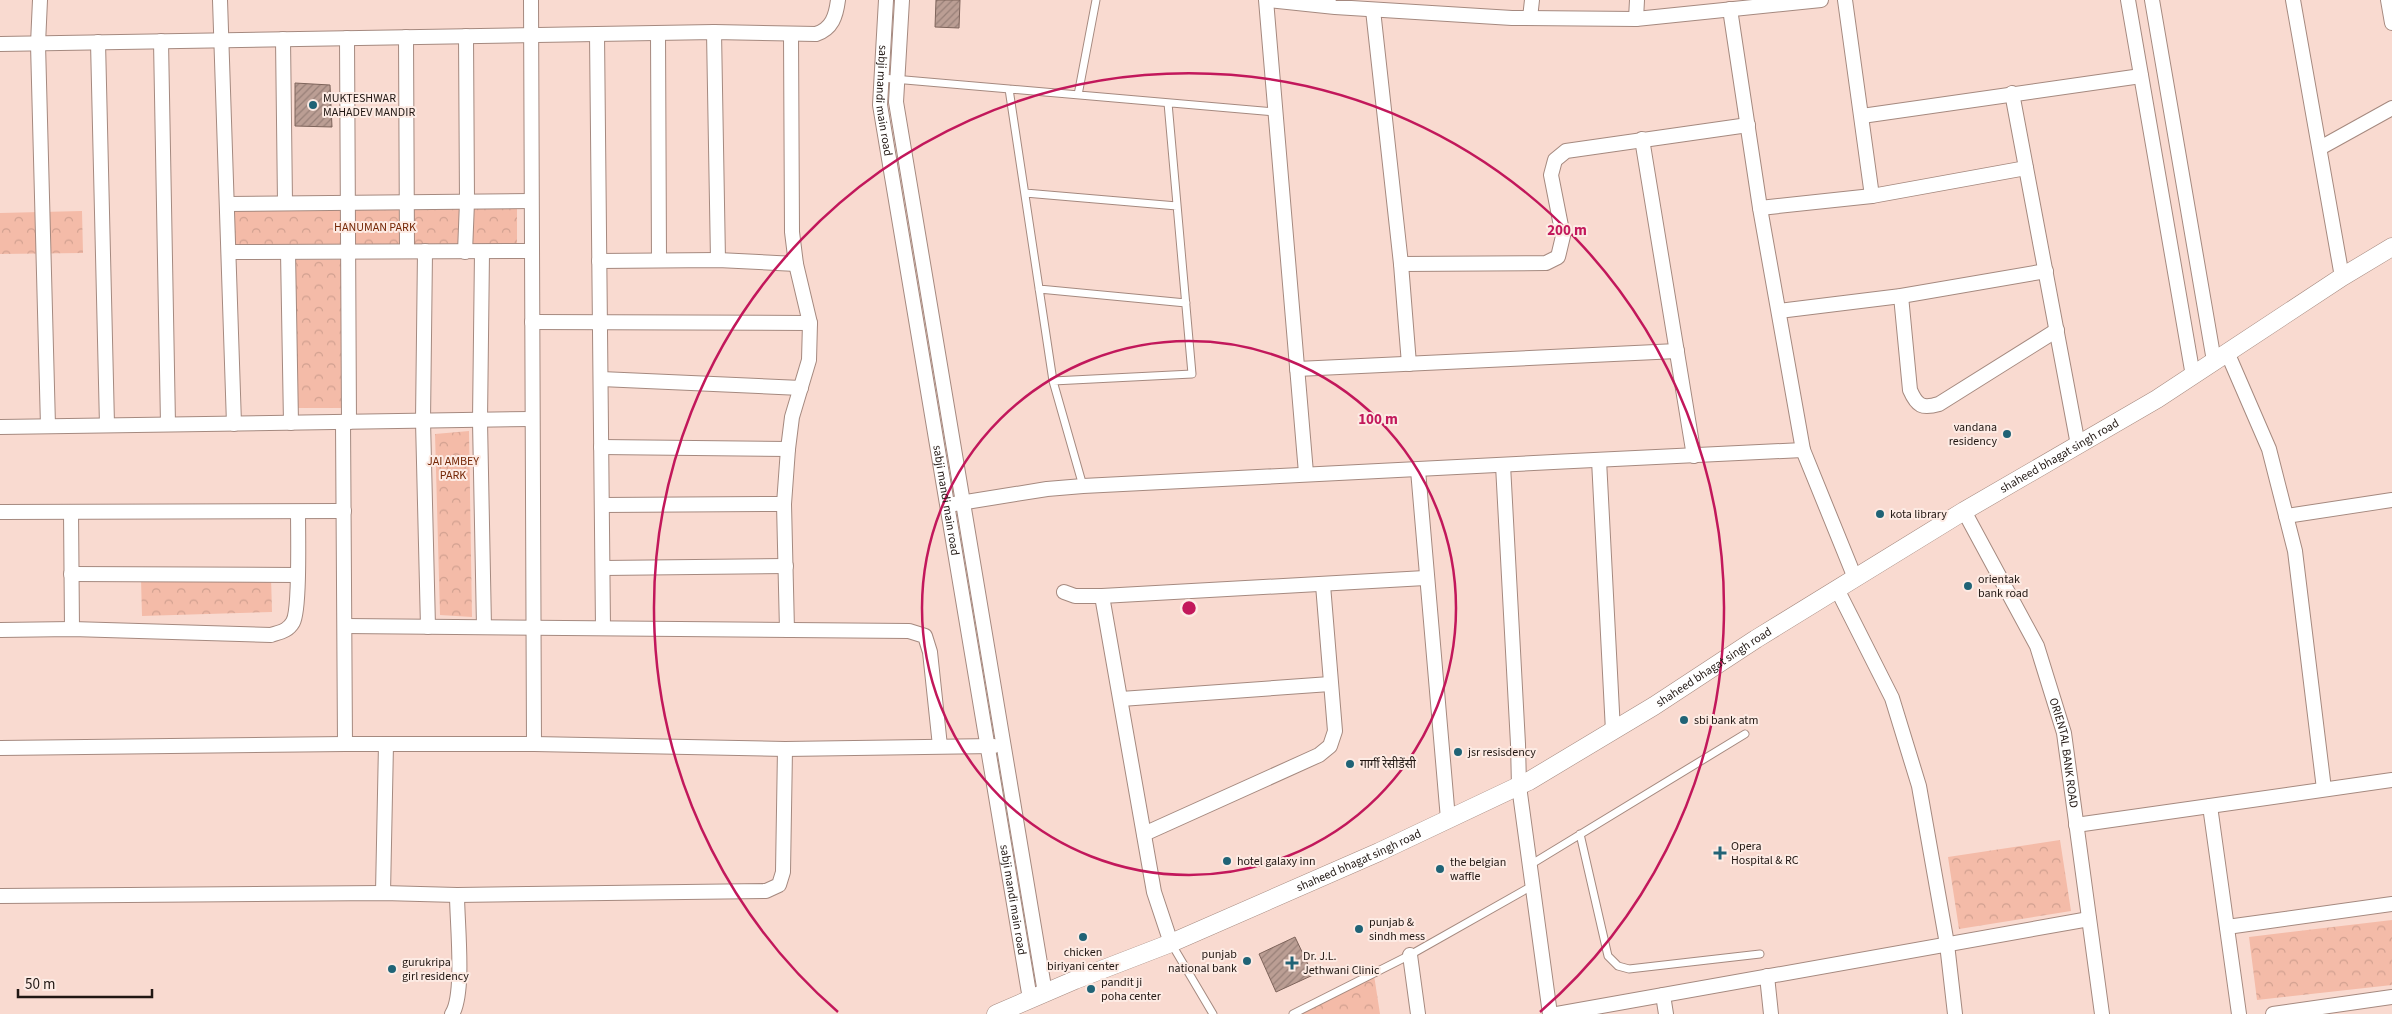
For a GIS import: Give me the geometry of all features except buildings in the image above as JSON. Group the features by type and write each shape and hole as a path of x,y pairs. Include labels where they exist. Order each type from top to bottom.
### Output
{"street":[{"path":"40,0 38,44 48,426"},
{"path":"220,0 234,424"},
{"path":"530,0 534,744"},
{"path":"0,44 714,32 790,35 816,34 825,31 833,21 838,0"},
{"name":"sabji mandi main road","path":"886,0 882,114 987,746 1037,996"},
{"path":"902,0 896,102 911,204 1003,746 1037,996"},
{"path":"1306,474 1267,0 1373,10 1530,18 1636,19 1821,0"},
{"path":"1530,18 1532,0"},
{"path":"1636,19 1637,0"},
{"path":"1845,0 1872,196"},
{"path":"2128,0 2193,376"},
{"path":"2152,0 2221,357 2269,449 2295,551 2324,789"},
{"path":"2293,0 2342,277"},
{"path":"2388,0 2392,23"},
{"path":"1730,9 1760,208 1803,450 1855,578"},
{"path":"1373,10 1401,264 1409,364"},
{"path":"714,32 718,260"},
{"path":"658,33 659,260"},
{"path":"597,34 603,628"},
{"path":"787,630 784,504 788,449 792,417 809,360 810,323 796,264 792,232 790,35"},
{"path":"465,252 467,202 466,36"},
{"path":"406,37 407,252"},
{"path":"345,744 344,511 348,252 347,38"},
{"path":"283,40 285,204"},
{"path":"161,41 168,424"},
{"path":"98,42 107,425"},
{"path":"1862,116 2141,76"},
{"path":"2012,93 2078,445"},
{"path":"2320,148 2392,108"},
{"path":"1401,264 1546,263 1558,257 1563,236 1551,175 1555,160 1566,151 1748,125"},
{"path":"1642,139 1694,456"},
{"path":"1760,208 1872,196 2026,168"},
{"path":"228,204 531,201"},
{"name":"shaheed bhagat singh road","path":"996,1014 1171,943 1518,786 1613,731 1964,511 2193,376 2342,277 2392,247"},
{"path":"229,252 532,251"},
{"path":"288,252 291,423"},
{"path":"425,252 423,421 428,627"},
{"path":"482,252 480,421 484,627"},
{"path":"600,261 718,260 796,264"},
{"path":"1779,311 1901,296 2046,271"},
{"path":"1901,296 1910,390 1914,401 1920,406 1927,408 1939,404 2057,330"},
{"path":"532,322 810,323"},
{"path":"1297,369 1677,351"},
{"path":"601,379 801,388"},
{"path":"0,427 532,420"},
{"path":"601,447 788,449"},
{"path":"946,505 1048,489 1083,486 1803,450"},
{"path":"1598,460 1613,731"},
{"path":"1502,464 1518,744 1518,786 1550,1014"},
{"path":"1418,470 1425,578 1448,819"},
{"path":"2286,516 2392,500"},
{"path":"602,505 784,504"},
{"path":"0,512 344,511"},
{"name":"ORIENTAL BANK ROAD","path":"1964,511 2037,646 2064,733 2102,1014"},
{"path":"71,512 72,629"},
{"path":"0,630 72,629 271,635 285,631 294,621 297,605 298,512"},
{"path":"603,568 786,566"},
{"path":"72,574 297,575"},
{"path":"1064,592 1075,596 1102,596 1425,578"},
{"path":"1144,834 1319,755 1330,746 1335,731 1323,584"},
{"path":"1837,589 1892,698 1918,786 1947,944 1956,1014"},
{"path":"1102,596 1154,892 1171,943"},
{"path":"345,626 909,631 925,636 930,652 940,746"},
{"path":"1121,699 1330,684"},
{"path":"0,748 345,744 534,744 785,749 1003,746"},
{"path":"383,893 386,744"},
{"path":"0,896 383,893 457,895 766,891 779,885 783,872 785,749"},
{"path":"2076,825 2392,780"},
{"path":"2210,806 2239,1014"},
{"path":"452,1014 458,1006 459,986 457,895"},
{"path":"2227,927 2392,904"},
{"path":"1557,1014 2089,919"},
{"path":"1410,955 1418,1014"},
{"path":"1766,976 1771,1014"},
{"path":"1663,995 1666,1014"},
{"path":"2273,1014 2392,997"}],"lane":[{"path":"1078,95 1096,0"},
{"path":"882,78 1275,112"},
{"path":"1009,89 1053,381 1083,486"},
{"path":"1053,381 1192,374 1168,103"},
{"path":"1025,193 1177,206"},
{"path":"1040,289 1186,303"},
{"path":"1530,865 1746,734"},
{"path":"1580,834 1608,956 1618,966 1629,969 1760,954"},
{"path":"1293,1014 1410,955 1532,886"},
{"path":"1171,943 1213,1014"}],"green space":[{"name":"HANUMAN PARK","path":"517,207 517,245 234,247 233,209"},
{"path":"82,211 83,253 0,254 0,213"},
{"path":"294,260 343,260 344,408 295,408"},
{"name":"JAI AMBEY PARK","path":"469,431 472,617 440,615 435,434"},
{"path":"271,576 272,612 142,616 141,579"},
{"path":"2060,840 2071,911 1959,929 1948,857"},
{"path":"2392,920 2392,985 2257,1000 2249,937"},
{"path":"1374,975 1380,1014 1295,1014"}],"place":[{"name":"MUKTESHWAR MAHADEV MANDIR","path":"313,105"},
{"name":"vandana residency","path":"2007,434"},
{"name":"kota library","path":"1880,514"},
{"name":"orientak bank road","path":"1968,586"},
{"name":"sbi bank atm","path":"1684,720"},
{"name":"jsr resisdency","path":"1458,752"},
{"name":"गार्गी रेसीडेंसी","path":"1350,764"},
{"name":"Opera Hospital & RC","path":"1720,853"},
{"name":"hotel galaxy inn","path":"1227,861"},
{"name":"the belgian waffle","path":"1440,869"},
{"name":"punjab & sindh mess","path":"1359,929"},
{"name":"chicken biriyani center","path":"1083,937"},
{"name":"punjab national bank","path":"1247,961"},
{"name":"Dr. J.L. Jethwani Clinic","path":"1292,963"},
{"name":"gurukripa girl residency","path":"392,969"},
{"name":"pandit ji poha center","path":"1091,989"}]}
